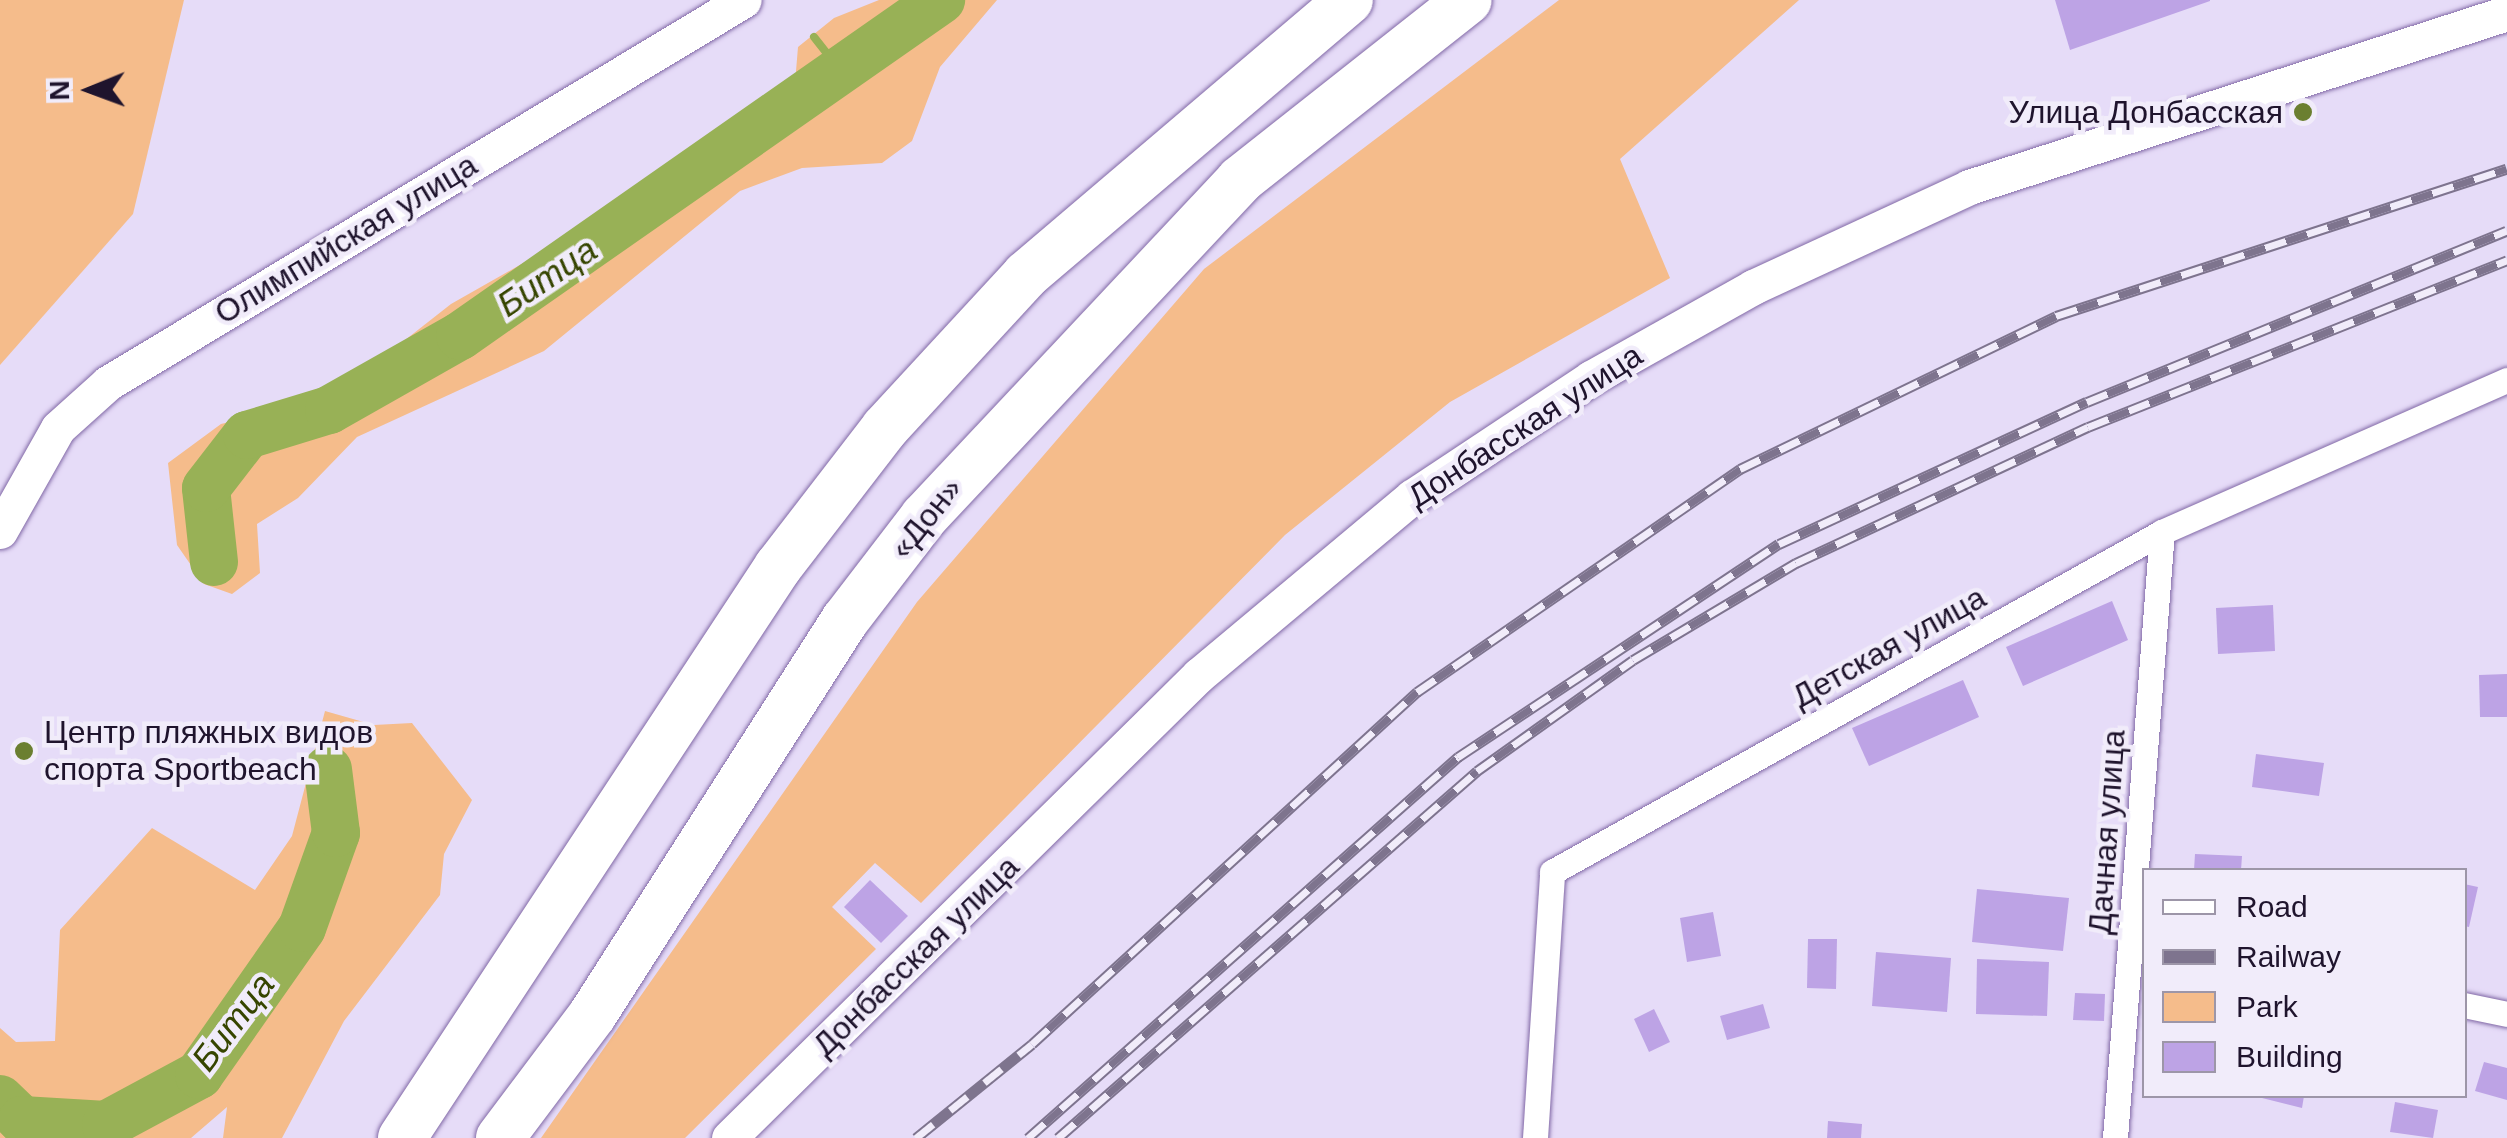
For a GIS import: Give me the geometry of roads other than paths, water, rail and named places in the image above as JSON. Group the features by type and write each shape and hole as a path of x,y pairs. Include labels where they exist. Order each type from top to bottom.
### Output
{"highway":[{"path":"402,1138 778,566 886,428 1026,275 1302,34 1350,0"},
{"name":"«Дон»","path":"500,1138 593,1014 845,620 924,517 1240,180 1468,0"}],"street":[{"name":"Олимпийская улица","path":"0,531 58,428 108,382 744,0"},
{"path":"1302,34 1339,0"},
{"name":"Донбасская улица","path":"729,1138 1200,675 1412,497 1591,378 1752,287 1969,188 2501,11"},
{"name":"Детская улица","path":"1536,1138 1552,872 2162,532 2504,385"},
{"name":"Дачная улица","path":"2142,868 2162,532"},
{"name":"Дачная улица","path":"2115,1138 2142,872"},
{"path":"2467,1007 2507,1014"}],"waterway":[{"name":"Битца","path":"214,562 206,488 247,435 329,410 460,336 941,0"},
{"path":"814,37 844,75"},
{"name":"Битца","path":"0,1099 22,1120 106,1125 199,1075 302,928 336,833 328,770"}],"railway":[{"path":"916,1138 1032,1044 1417,692 1740,469 2056,316 2507,169"},
{"path":"1028,1138 1458,757 1779,544 2087,402 2507,231"},
{"path":"1058,1138 1477,771 1633,660 1796,563 2088,427 2507,260"}],"place":[{"name":"Улица Донбасская","path":"2303,112"},
{"name":"Центр пляжных видов спорта Sportbeach","path":"24,751"}]}
